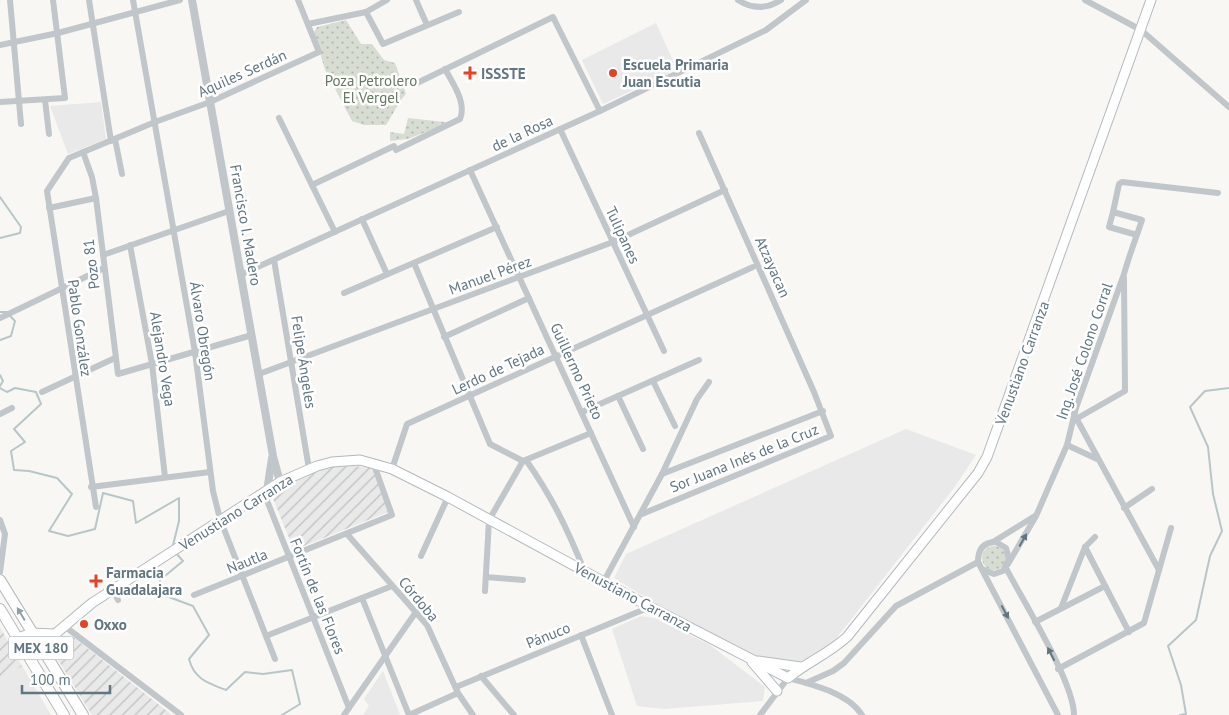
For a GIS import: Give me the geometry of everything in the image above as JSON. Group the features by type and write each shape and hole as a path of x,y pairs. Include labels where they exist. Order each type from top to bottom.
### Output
{"main road":[{"name":"Venustiano Carranza","path":"26,653 40,646 63,625 113,590 220,519 280,482 309,469 332,462 355,460 373,462 392,469 448,497 650,607 788,678 801,667 831,652 847,638 978,473 987,457 1151,0"},
{"name":"MEX 180","path":"0,580 83,715"},
{"name":"MEX 180","path":"0,609 64,715"},
{"path":"18,638 32,634 53,634"},
{"name":"Venustiano Carranza","path":"750,660 801,667"},
{"path":"750,660 777,691"}],"street":[{"path":"10,0 20,124"},
{"path":"0,102 65,98 53,0"},
{"path":"89,0 113,140 122,174"},
{"name":"Álvaro Obregón","path":"133,0 195,352 210,472 220,519 275,659"},
{"path":"0,45 58,33 180,0"},
{"name":"Francisco I. Madero","path":"193,0 240,275 273,456 280,482"},
{"path":"298,0 308,24 366,12 387,0"},
{"path":"416,0 426,25"},
{"path":"738,0 754,7 765,7 781,0"},
{"name":"de la Rosa","path":"240,275 600,111 766,30 806,0"},
{"path":"1085,0 1141,30 1229,107"},
{"path":"366,12 383,44 459,12"},
{"path":"414,84 553,17 600,111"},
{"name":"Aquiles Serdán","path":"69,158 155,122 210,102 319,52 308,24"},
{"path":"312,184 460,119 463,111 462,104 445,69"},
{"path":"45,100 49,134"},
{"path":"279,118 335,232"},
{"name":"Tulipanes","path":"560,129 664,352"},
{"name":"Atzayacan","path":"699,133 823,411"},
{"name":"Pozo 81","path":"83,152 92,177 96,198 118,374 152,364"},
{"name":"Pablo González","path":"69,158 47,191 63,288 91,487 96,508"},
{"name":"Guillermo Prieto","path":"470,170 634,527"},
{"path":"1137,235 1109,227 1119,184 1122,182 1218,192"},
{"name":"Manuel Pérez","path":"259,374 613,242 725,190"},
{"path":"49,208 96,198"},
{"path":"103,254 229,211"},
{"name":"Ing. José Colono Corral","path":"1007,566 1036,516 1067,445 1075,416 1142,220 1113,212"},
{"path":"362,220 387,274"},
{"path":"344,293 497,227"},
{"name":"Alejandro Vega","path":"130,244 152,364 165,477"},
{"name":"Felipe Ángeles","path":"274,260 309,469"},
{"path":"414,263 490,444 524,461 549,493 567,527 584,570"},
{"name":"Lerdo de Tejada","path":"392,469 407,424 752,267"},
{"path":"0,318 104,268"},
{"path":"1124,274 1126,391 1075,416 1159,570"},
{"path":"444,337 529,298"},
{"path":"152,364 252,335"},
{"path":"42,392 116,358"},
{"path":"582,412 699,360"},
{"path":"653,381 676,426"},
{"path":"604,581 642,514 697,399 709,382"},
{"path":"618,396 643,449"},
{"path":"0,414 12,408"},
{"path":"662,474 823,411"},
{"name":"Sor Juana Inés de la Cruz","path":"642,514 831,436 823,411"},
{"path":"484,591 489,520 524,461 591,433"},
{"path":"1067,445 1097,459"},
{"name":"Francisco I. Madero","path":"266,492 273,456"},
{"name":"Nautla","path":"194,595 243,577 392,515 373,462"},
{"path":"91,487 210,472"},
{"path":"1124,508 1152,490"},
{"name":"Fortín de las Flores","path":"266,492 349,708"},
{"path":"421,556 448,497"},
{"path":"1036,516 982,547 978,554 978,562 1058,715"},
{"path":"0,520 5,534 0,572"},
{"path":"1058,669 1144,623 1171,528"},
{"name":"Córdoba","path":"347,534 428,625 457,690 473,715"},
{"path":"1061,608 1085,546 1095,537"},
{"path":"992,542 1006,548 1009,555 1007,566 1070,694 1074,715"},
{"path":"1085,546 1128,632"},
{"path":"806,683 833,671 844,663 896,606 978,562"},
{"path":"982,569 994,574 1007,566"},
{"path":"486,577 523,580"},
{"path":"266,636 392,586"},
{"path":"1035,622 1105,586"},
{"path":"113,590 118,600"},
{"path":"362,598 409,715"},
{"name":"Pánuco","path":"409,715 481,676 650,607"},
{"path":"344,715 416,612"},
{"path":"63,625 181,715"},
{"path":"581,635 612,715"},
{"path":"481,676 514,715"},
{"path":"788,678 806,683 849,702 862,715"},
{"name":"Venustiano Carranza","path":"760,715 788,678"}],"shaded area":[{"path":"656,23 677,70 603,104 582,60"},
{"path":"101,102 106,139 68,154 50,106"},
{"path":"906,429 976,455 954,488 835,640 818,654 803,661 780,661 735,652 614,578 626,554"},
{"path":"341,464 377,469 393,510 294,550 271,494 300,477"},
{"path":"641,616 655,618 710,645 765,687 763,701 664,709 637,706 612,629"},
{"path":"0,627 22,666 0,679"},
{"path":"72,636 172,715 92,715 53,652"},
{"path":"22,666 51,715 0,715 0,679"},
{"path":"383,671 400,715 363,715 369,706 364,699"}],"green space":[{"name":"Poza Petrolero El Vergel","path":"346,20 361,44 372,44 384,60 395,63 406,94 386,125 364,125 352,121 325,70 314,32 317,27"},
{"path":"408,118 449,123 408,139 390,141 390,132 404,134"},
{"path":"994,546 999,547 1005,553 1005,563 999,569 994,570 989,569 983,563 982,558 983,553 989,547"}],"waterway":[{"path":"0,197 21,227 20,233 0,238"},
{"path":"0,312 7,312"},
{"path":"0,340 11,336 15,321 10,316"},
{"path":"0,375 3,381 0,386"},
{"path":"0,388 7,392 15,388 36,392 41,404 14,429 25,442 11,451 14,470 29,471 57,478 72,494 49,531 68,536 95,529 103,493 133,501 136,523 179,498 179,521 172,549"},
{"path":"1180,715 1186,714 1181,685 1168,646 1196,620 1210,556 1222,531 1213,494 1208,447 1190,407 1205,391 1229,388"},
{"path":"175,552 183,561 160,580 158,593 193,606 209,635 189,659 194,671 208,682 226,690 245,672 263,674 292,670 300,704 282,715"}],"place":[{"name":"ISSSTE","path":"470,73"},
{"name":"Escuela Primaria Juan Escutia","path":"613,73"},
{"name":"Farmacia Guadalajara","path":"96,581"},
{"name":"Oxxo","path":"84,624"}]}
